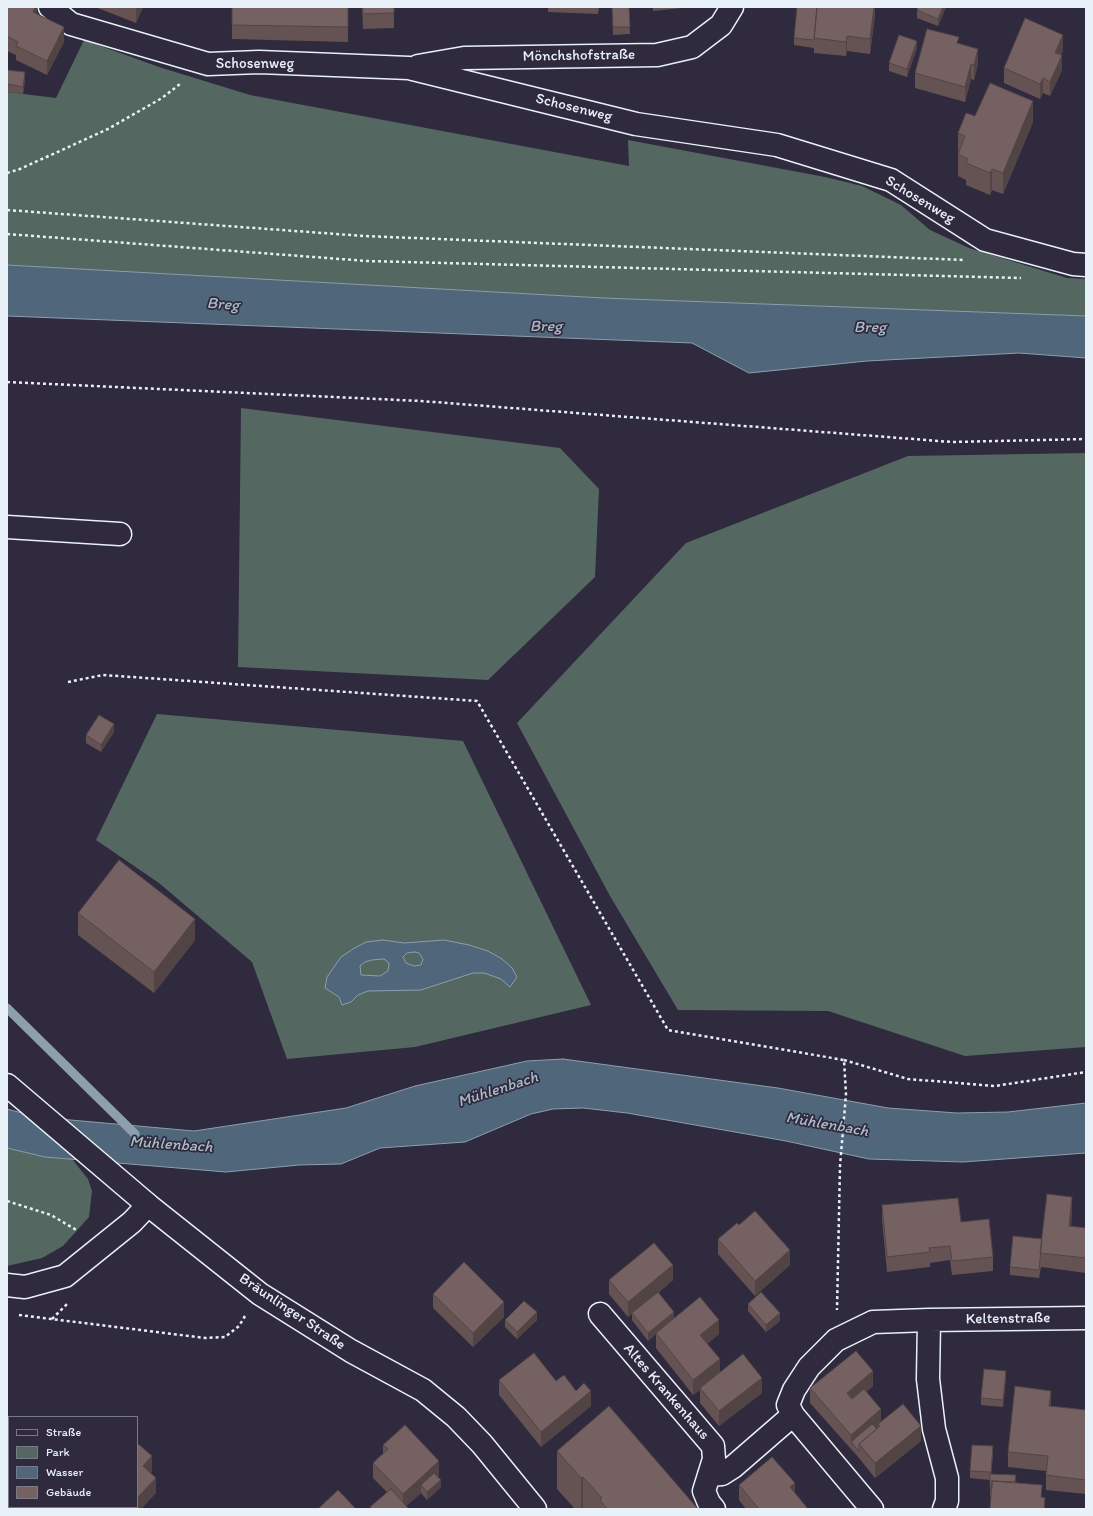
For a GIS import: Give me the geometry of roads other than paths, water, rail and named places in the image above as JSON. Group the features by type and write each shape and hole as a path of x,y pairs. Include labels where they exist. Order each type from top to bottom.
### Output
{"street":[{"name":"Schosenweg","path":"50,7 70,24 208,64 259,62 409,68 636,124 777,145 891,180 985,240 1073,264 1086,265"},
{"name":"Mönchshofstraße","path":"409,68 464,58 657,55 692,47 721,25 732,7"},
{"path":"7,527 120,534"},
{"name":"Bräunlinger Straße","path":"9,1087 109,1170 148,1205 260,1294 351,1351 428,1394 456,1417 482,1444 535,1509"},
{"path":"7,1285 25,1287 64,1276 132,1222 148,1205"},
{"name":"Altes Krankenhaus","path":"600,1314 713,1446 714,1459 704,1491 709,1503 714,1509"},
{"name":"Keltenstraße","path":"929,1320 1086,1318"},
{"path":"872,1509 793,1416 788,1405 794,1390 809,1367 836,1340 872,1322 929,1320 928,1379 934,1429 947,1478 947,1501 944,1509"},
{"path":"709,1475 722,1474 733,1467 793,1416"}],"water":[{"name":"Breg","path":"7,265 603,298 1086,316 1086,358 1019,353 867,361 749,373 692,343 7,316"},
{"path":"383,940 404,943 444,940 469,945 488,951 502,959 512,968 517,977 510,987 501,979 484,973 473,973 421,990 368,991 358,995 351,1002 342,1005 339,997 325,988 327,977 341,957 366,942","holes":["407,953 419,953 423,959 421,965 414,966 406,963 403,957","384,959 389,963 388,971 380,976 361,975 360,966 365,962"]},
{"name":"Mühlenbach","path":"563,1059 778,1088 888,1108 957,1113 1008,1112 1086,1103 1086,1153 963,1162 869,1159 786,1141 627,1113 583,1108 553,1109 531,1114 465,1142 380,1148 341,1164 299,1165 226,1172 45,1157 7,1148 7,1109 37,1117 194,1131 346,1108 415,1086 527,1061"}],"waterway":[{"name":"Mühlenbach","path":"7,1008 135,1134"}]}
